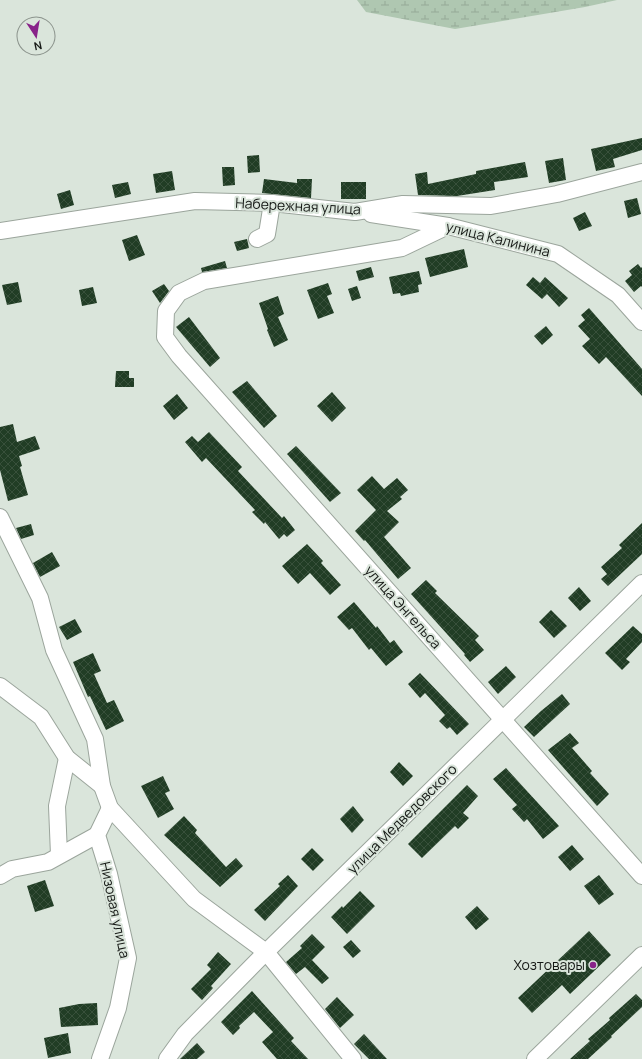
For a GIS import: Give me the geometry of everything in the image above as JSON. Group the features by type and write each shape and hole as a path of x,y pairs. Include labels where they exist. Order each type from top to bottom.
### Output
{"street":[{"name":"Набережная улица","path":"0,231 195,201 272,203 355,212 403,204 491,206 557,194 642,172"},
{"path":"257,239 267,234 272,203"},
{"name":"улица Калинина","path":"355,212 448,226 558,254 618,296 642,322"},
{"name":"улица Энгельса","path":"448,226 402,248 204,281 179,293 166,311 164,337 179,356 504,719 642,876"},
{"path":"0,517 40,598 54,650 95,739 102,786 110,808 194,899 266,952 353,1059"},
{"name":"улица Медведовского","path":"167,1059 185,1034 266,952 642,583"},
{"path":"0,686 41,717 67,758 102,786"},
{"path":"60,855 58,806 67,758"},
{"path":"0,876 12,869 48,862 97,835 110,808"},
{"name":"Низовая улица","path":"97,835 109,874 128,958 118,1008 100,1059"},
{"path":"535,1059 642,955"}],"green space":[{"path":"357,0 617,0 585,7 455,29 366,12"}],"building":[{"path":"642,138 642,150 613,159 615,167 596,171 591,149"},
{"path":"259,155 260,172 248,173 247,156"},
{"path":"563,158 566,180 549,183 545,161"},
{"path":"525,162 528,177 494,182 495,190 457,196 418,195 415,174 427,172 428,184 476,174 476,171"},
{"path":"222,167 234,167 235,185 223,186"},
{"path":"172,171 175,190 156,193 153,174"},
{"path":"264,179 297,183 297,179 312,179 311,198 262,193"},
{"path":"128,182 131,194 115,198 112,185"},
{"path":"341,182 366,182 366,199 341,199"},
{"path":"70,190 74,205 61,209 57,194"},
{"path":"637,198 641,214 628,218 624,201"},
{"path":"585,212 592,226 579,231 573,218"},
{"path":"137,235 145,255 129,261 122,240"},
{"path":"247,239 249,248 237,251 234,242"},
{"path":"464,249 468,267 430,277 425,258"},
{"path":"225,261 227,268 202,272 201,268"},
{"path":"638,264 641,268 642,267 642,287 641,286 634,292 625,281 632,275 629,271"},
{"path":"371,267 374,277 359,281 356,271"},
{"path":"419,271 422,284 418,285 419,292 401,296 400,293 393,294 389,277"},
{"path":"533,277 540,283 545,277 568,298 559,307 547,294 542,299 526,285"},
{"path":"18,282 22,302 7,305 2,285"},
{"path":"328,283 332,294 327,296 334,313 318,319 307,290"},
{"path":"164,284 169,291 160,303 152,291"},
{"path":"357,286 361,298 352,301 348,289"},
{"path":"93,287 97,303 82,306 79,290"},
{"path":"278,296 284,314 278,317 288,340 274,347 259,303"},
{"path":"589,308 642,369 642,396 606,357 599,364 582,346 590,339 578,326 585,320 581,315"},
{"path":"189,317 220,358 210,367 176,327"},
{"path":"546,326 553,335 542,345 534,336"},
{"path":"116,371 129,371 129,378 134,378 134,387 115,387"},
{"path":"247,381 277,416 264,428 232,392"},
{"path":"332,392 346,408 332,422 317,406"},
{"path":"177,394 188,408 174,420 163,406"},
{"path":"13,424 17,442 35,436 40,449 19,456 22,466 20,467 28,495 8,501 0,470 0,427"},
{"path":"209,432 242,467 238,471 282,518 284,516 295,530 287,537 284,534 279,539 265,522 264,524 252,512 255,510 206,458 202,462 185,442 192,436 198,442"},
{"path":"296,446 341,493 330,502 287,454"},
{"path":"372,476 384,489 397,478 408,490 400,497 402,499 387,511 399,522 384,537 411,568 398,579 365,540 364,541 355,531 376,510 357,490"},
{"path":"642,523 642,554 608,586 601,579 607,574 601,567 622,548 619,545"},
{"path":"31,524 34,535 21,539 16,528"},
{"path":"307,544 323,561 321,563 341,585 330,595 310,573 298,584 282,566"},
{"path":"52,552 60,566 40,577 33,563"},
{"path":"426,580 437,591 435,593 479,636 475,640 484,650 470,662 464,655 465,654 411,594"},
{"path":"579,587 591,601 580,611 568,598"},
{"path":"354,602 376,628 377,626 390,643 394,640 403,652 386,666 371,648 369,650 352,628 349,630 337,617"},
{"path":"551,610 567,626 554,638 539,622"},
{"path":"75,619 82,632 67,640 59,627"},
{"path":"633,626 642,634 642,642 626,659 630,662 622,670 605,653"},
{"path":"93,653 101,671 94,674 107,703 114,700 124,721 106,730 90,696 88,697 73,662"},
{"path":"506,666 516,677 498,694 488,682"},
{"path":"420,673 469,724 457,735 450,727 447,729 439,721 445,715 425,693 420,698 408,684"},
{"path":"562,694 570,704 534,737 524,727"},
{"path":"570,733 579,743 572,748 592,771 590,773 609,794 597,806 548,750"},
{"path":"399,762 413,776 403,786 390,772"},
{"path":"506,768 559,826 543,839 527,819 524,822 512,809 517,805 493,779"},
{"path":"163,776 170,791 165,793 174,809 158,818 141,786"},
{"path":"467,785 478,796 463,813 469,818 458,829 455,826 422,858 408,844"},
{"path":"353,806 364,820 352,833 340,819"},
{"path":"184,816 197,830 195,833 226,867 236,858 243,866 220,887 164,835"},
{"path":"572,845 584,859 570,871 558,857"},
{"path":"312,848 324,860 313,871 301,859"},
{"path":"288,875 298,886 265,921 254,910 280,886 278,884"},
{"path":"599,875 614,894 599,905 584,886"},
{"path":"45,880 54,906 35,912 27,886"},
{"path":"360,891 375,906 347,934 331,917 342,906 343,908"},
{"path":"477,906 489,919 476,930 465,917"},
{"path":"589,931 611,955 570,994 562,985 532,1013 518,998"},
{"path":"312,934 325,947 312,960 329,978 322,984 305,967 296,974 286,962 302,948 300,946"},
{"path":"351,940 361,951 353,958 343,947"},
{"path":"218,952 231,964 211,986 213,988 202,1000 191,989 211,969 207,965"},
{"path":"252,991 294,1038 291,1041 308,1059 277,1059 262,1042 273,1032 254,1012 239,1026 240,1028 233,1035 221,1022"},
{"path":"636,994 642,1000 642,1007 611,1036 612,1037 588,1059 570,1059 590,1041 588,1039 610,1020 609,1018"},
{"path":"337,997 354,1015 340,1028 325,1009"},
{"path":"97,1003 98,1025 61,1027 59,1008 79,1004"},
{"path":"68,1033 71,1053 48,1058 44,1038"},
{"path":"364,1034 387,1059 369,1059 354,1044"},
{"path":"197,1043 205,1052 197,1059 180,1059"}],"place":[{"name":"Хозтовары","path":"593,965"}]}
